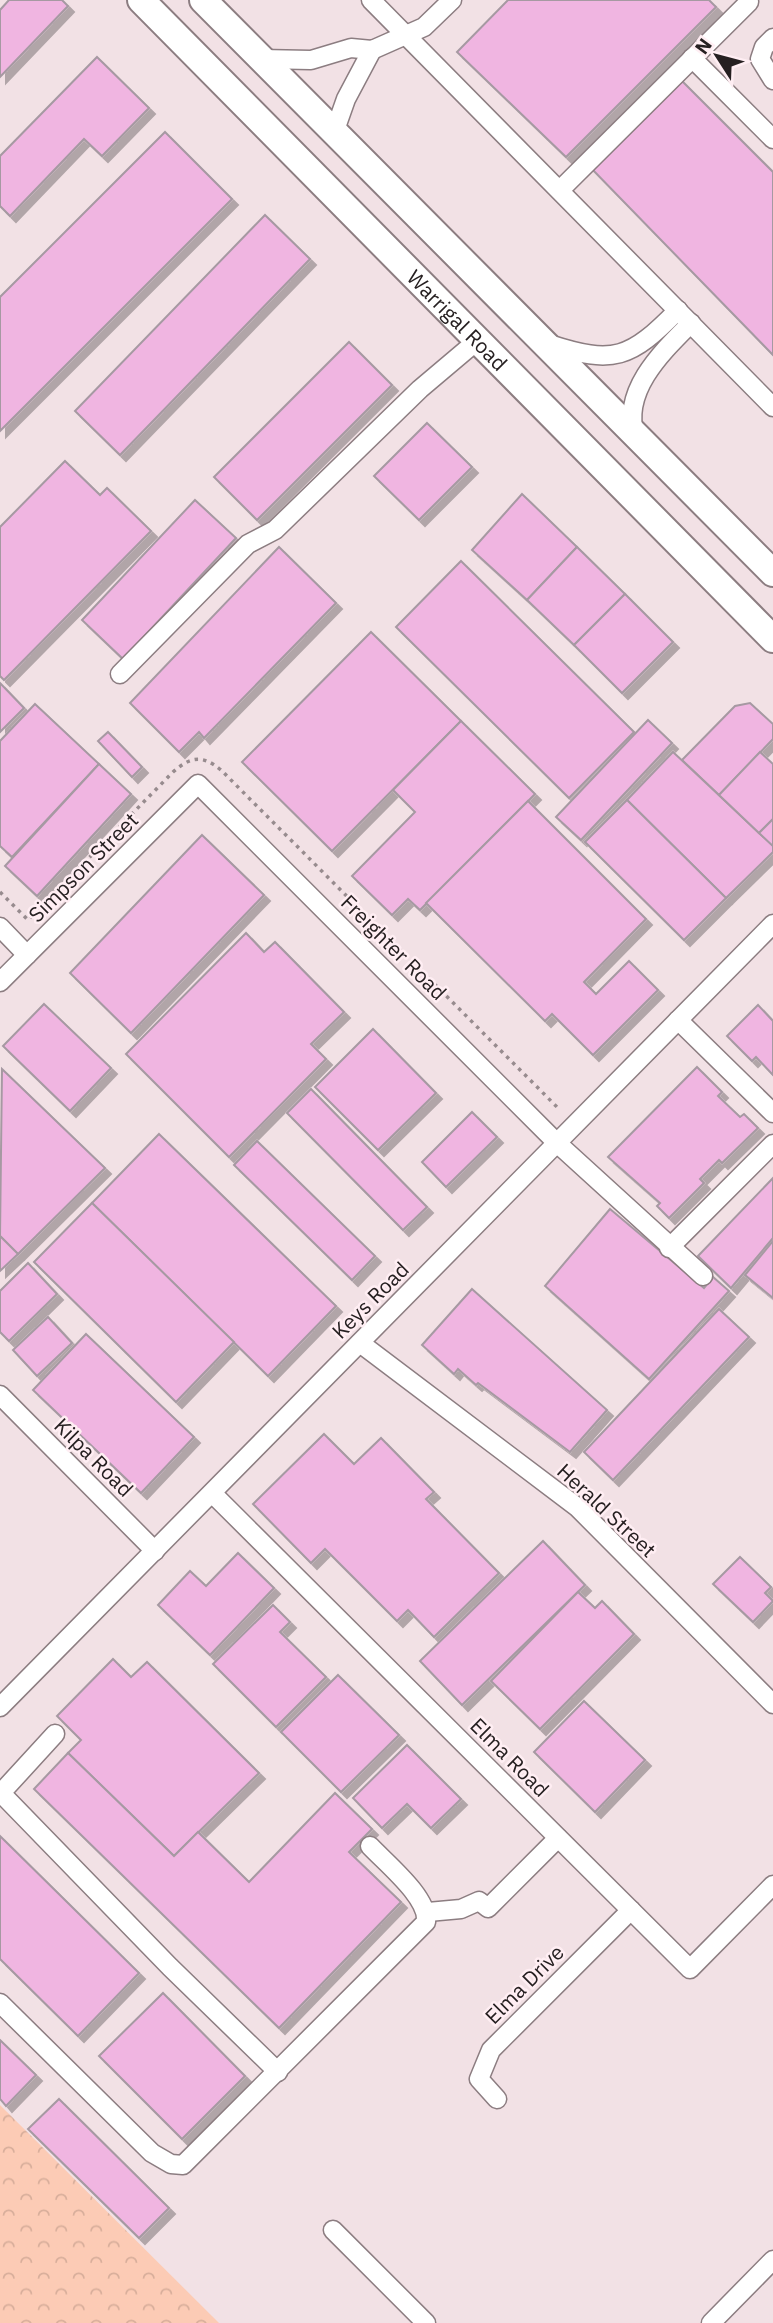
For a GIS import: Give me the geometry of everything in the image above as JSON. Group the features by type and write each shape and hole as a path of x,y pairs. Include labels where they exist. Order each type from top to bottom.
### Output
{"highway":[{"name":"Warrigal Road","path":"141,0 773,639"},
{"path":"203,0 773,573"},
{"path":"360,220 390,189"}],"street":[{"path":"371,0 561,188 773,407"},
{"path":"261,59 311,60 351,48 372,50 424,27 452,0"},
{"path":"561,188 749,2"},
{"path":"773,38 764,47 760,59 773,80"},
{"path":"334,133 346,99 372,50"},
{"path":"692,58 773,139"},
{"path":"542,341 590,356 612,355 645,342 678,310"},
{"path":"635,436 633,408 641,386 656,359 691,324"},
{"path":"120,674 248,544 275,530 420,389 478,340"},
{"name":"Simpson Street","path":"0,982 198,784"},
{"name":"Freighter Road","path":"198,784 557,1143 669,1248 703,1276"},
{"name":"Keys Road","path":"0,1707 773,924"},
{"path":"0,927 27,955"},
{"path":"678,1020 773,1113"},
{"path":"669,1248 773,1144"},
{"name":"Herald Street","path":"360,1343 576,1507 773,1704"},
{"name":"Kilpa Road","path":"0,1395 155,1551"},
{"name":"Elma Road","path":"213,1494 690,1969 773,1885"},
{"path":"55,1734 0,1793 170,1967 278,2072"},
{"path":"428,1912 461,1909 480,1901 488,1908 558,1838"},
{"path":"0,2003 152,2152 171,2164 189,2162 426,1922 428,1912 420,1899 370,1846"},
{"name":"Elma Drive","path":"497,2099 479,2079 491,2050 631,1910"},
{"path":"333,2230 426,2323"},
{"path":"715,2321 773,2260"}],"path":[{"path":"0,892 28,920 173,772 190,759 203,758 221,770 559,1109"}],"green space":[{"path":"0,2105 219,2323 0,2323"}],"building":[{"path":"9,0 62,0 68,6 0,77 0,10"},
{"path":"508,0 709,0 716,7 566,157 457,52"},
{"path":"97,57 149,108 102,156 84,139 10,216 0,206 0,156"},
{"path":"678,77 773,172 773,355 589,166"},
{"path":"165,132 232,199 0,431 0,297"},
{"path":"265,215 310,259 120,455 75,411"},
{"path":"349,342 392,385 257,520 214,477"},
{"path":"427,423 472,467 419,520 374,476"},
{"path":"65,461 100,495 107,488 151,531 4,680 0,676 0,527"},
{"path":"522,494 577,547 527,600 472,550"},
{"path":"195,500 236,538 123,659 82,620"},
{"path":"279,547 336,603 204,738 199,732 179,752 130,703"},
{"path":"577,547 625,594 574,645 527,600"},
{"path":"461,561 634,732 569,798 396,627"},
{"path":"625,594 673,642 622,693 574,645"},
{"path":"371,632 461,721 332,851 242,762"},
{"path":"0,683 24,708 0,732"},
{"path":"750,703 773,724 773,739 719,795 682,760 735,706"},
{"path":"35,704 99,764 12,857 0,846 0,741"},
{"path":"648,720 672,743 581,840 556,817"},
{"path":"461,721 535,794 420,910 408,899 392,915 352,876 415,812 393,790"},
{"path":"108,732 142,767 132,777 98,741"},
{"path":"673,752 773,846 773,852 726,898 627,800"},
{"path":"760,752 773,764 773,819 759,833 719,795"},
{"path":"99,764 131,794 37,896 5,866"},
{"path":"627,800 726,898 684,940 585,842"},
{"path":"528,801 646,919 584,982 596,994 629,961 658,990 593,1055 552,1014 545,1021 426,903"},
{"path":"773,819 773,846 759,833"},
{"path":"202,835 264,895 131,1033 70,973"},
{"path":"246,933 264,952 275,942 344,1012 311,1044 326,1059 229,1157 126,1054"},
{"path":"44,1004 111,1068 70,1111 3,1046"},
{"path":"758,1005 773,1021 773,1075 756,1057 752,1061 727,1036"},
{"path":"373,1029 436,1093 378,1150 315,1087"},
{"path":"697,1067 722,1092 718,1096 740,1117 744,1114 758,1128 722,1163 719,1160 700,1179 704,1183 669,1218 657,1206 660,1203 608,1157"},
{"path":"2,1069 105,1168 18,1254 0,1236"},
{"path":"311,1089 427,1207 403,1230 287,1113"},
{"path":"472,1112 497,1137 446,1187 422,1162"},
{"path":"159,1134 336,1306 268,1376 92,1203"},
{"path":"257,1141 375,1256 352,1280 234,1165"},
{"path":"773,1178 773,1238 731,1288 698,1256"},
{"path":"92,1203 234,1342 176,1402 34,1262"},
{"path":"610,1209 704,1288 713,1277 729,1291 649,1379 545,1286"},
{"path":"0,1236 18,1254 0,1271"},
{"path":"773,1241 773,1298 745,1275"},
{"path":"28,1263 57,1294 9,1341 0,1332 0,1291"},
{"path":"472,1289 607,1410 570,1452 478,1383 476,1385 458,1369 454,1374 422,1345"},
{"path":"719,1309 749,1337 613,1480 584,1452"},
{"path":"48,1317 72,1343 37,1376 13,1350"},
{"path":"86,1334 194,1437 141,1493 33,1390"},
{"path":"324,1434 354,1464 381,1438 434,1492 426,1499 499,1573 434,1637 408,1610 397,1621 325,1549 311,1563 253,1504"},
{"path":"543,1541 585,1585 462,1705 420,1661"},
{"path":"238,1553 274,1588 210,1655 158,1605 190,1571 206,1586"},
{"path":"740,1557 771,1587 765,1593 773,1601 753,1622 713,1584"},
{"path":"578,1592 595,1608 602,1601 634,1634 540,1729 491,1681"},
{"path":"273,1605 290,1622 280,1632 326,1677 276,1727 213,1664"},
{"path":"113,1659 131,1677 147,1662 259,1773 174,1856 68,1753 81,1740 57,1716"},
{"path":"338,1675 399,1735 341,1792 281,1732"},
{"path":"584,1701 645,1760 595,1812 534,1752"},
{"path":"407,1745 461,1799 431,1828 407,1804 382,1828 353,1798"},
{"path":"68,1753 174,1856 198,1832 249,1882 335,1793 372,1829 349,1852 401,1902 279,2028 34,1789"},
{"path":"0,1836 139,1973 78,2036 0,1959"},
{"path":"163,1993 245,2076 182,2139 99,2056"},
{"path":"0,2040 36,2075 6,2106 0,2099"},
{"path":"59,2099 169,2208 139,2238 28,2129"}]}
